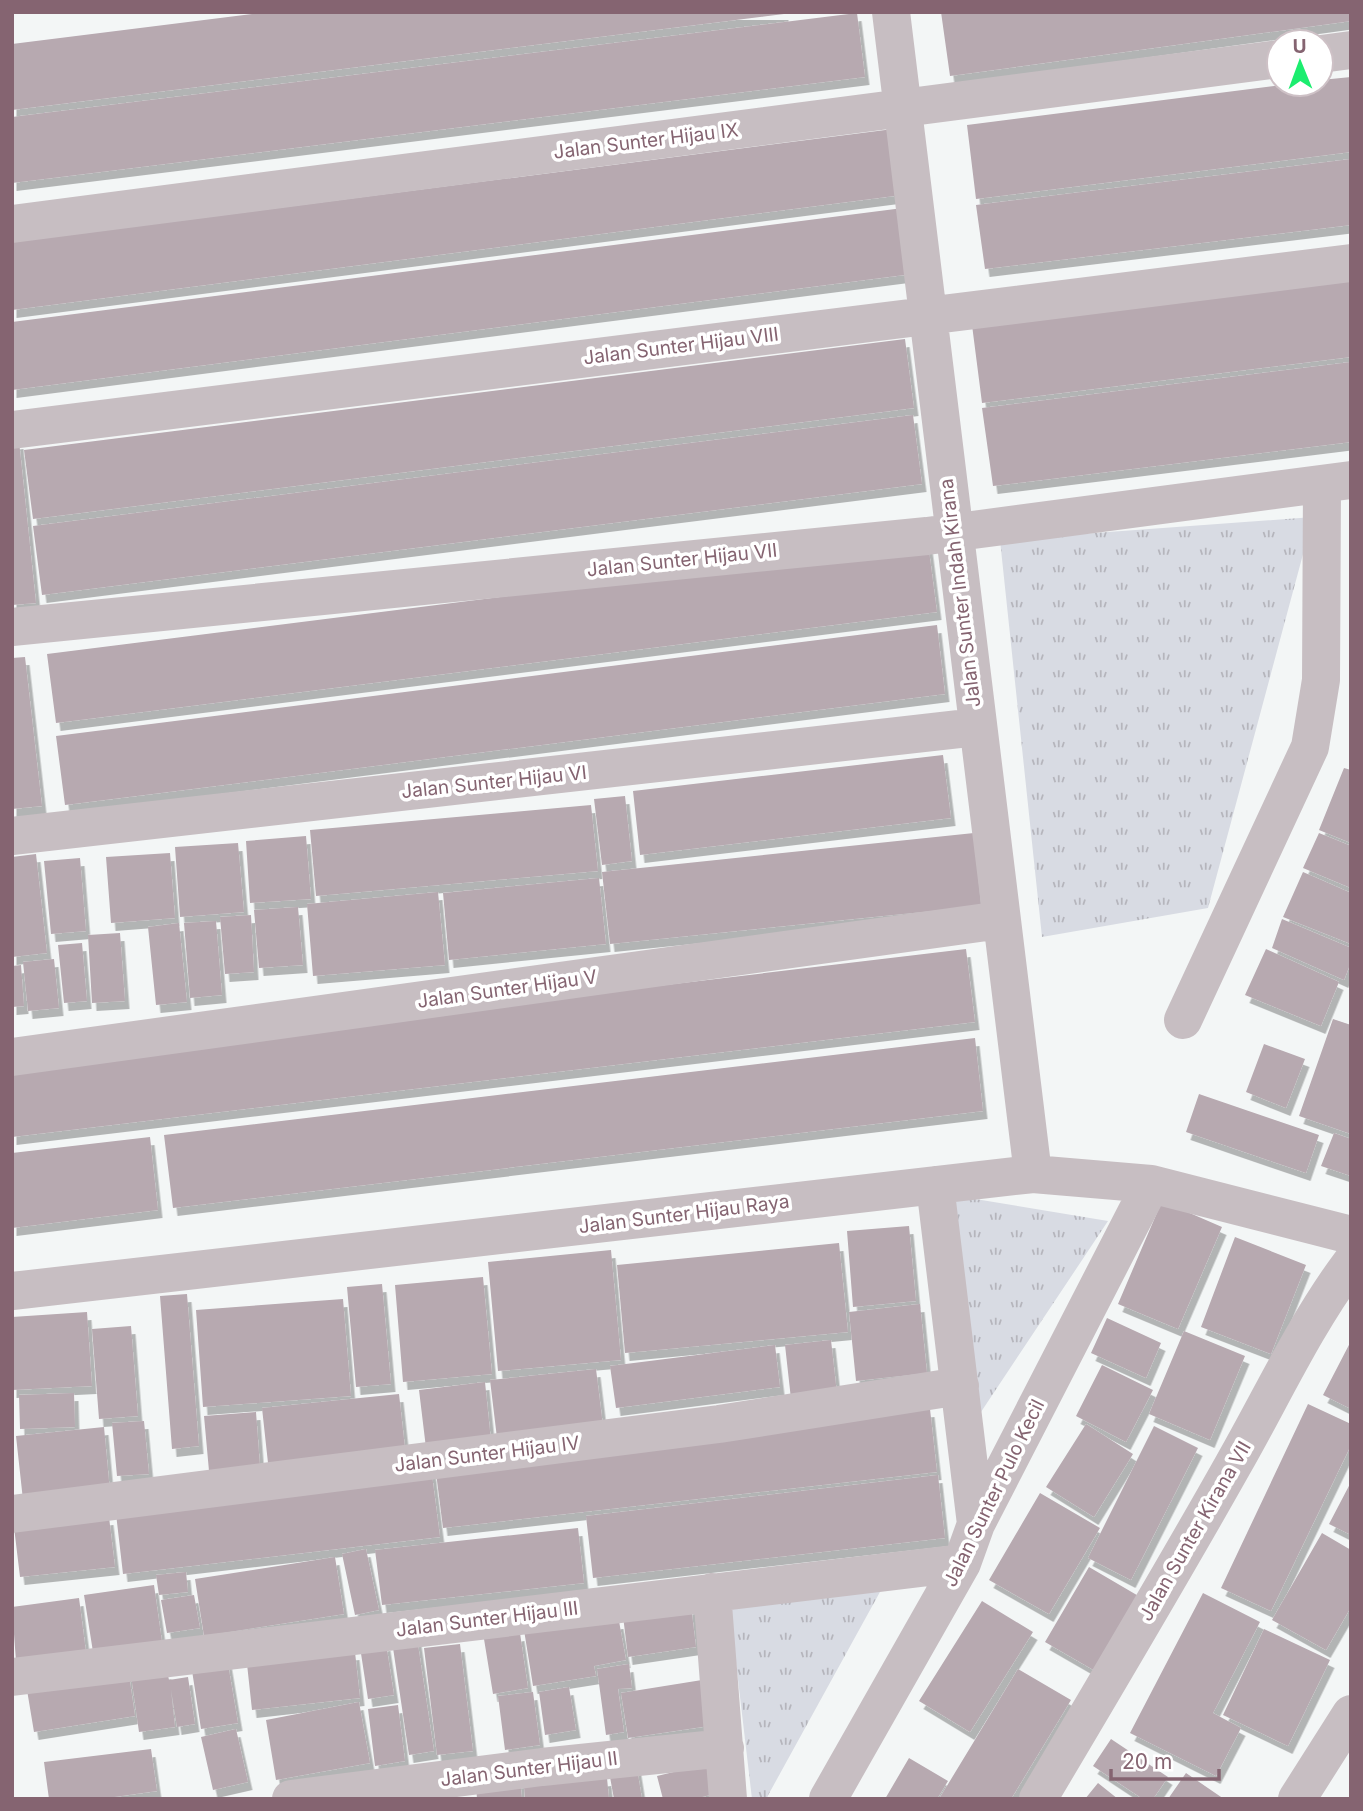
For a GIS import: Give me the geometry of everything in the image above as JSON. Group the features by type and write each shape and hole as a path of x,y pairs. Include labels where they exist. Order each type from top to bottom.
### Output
{"street":[{"name":"Jalan Sunter Indah Kirana","path":"891,12 952,533 1033,1174"},
{"name":"Jalan Sunter Hijau IX","path":"12,224 1265,61"},
{"name":"Jalan Sunter Hijau VIII","path":"12,430 1351,263"},
{"name":"Jalan Sunter Hijau VII","path":"12,627 952,533 1336,482"},
{"path":"1183,1020 1310,747 1321,680 1336,482"},
{"name":"Jalan Sunter Hijau VI","path":"12,836 976,727"},
{"name":"Jalan Sunter Hijau V","path":"12,1057 1001,920"},
{"name":"Jalan Sunter Hijau Raya","path":"12,1291 1033,1174 1151,1184 1351,1235"},
{"name":"Jalan Sunter Pulo Kecil","path":"828,1799 962,1563 976,1524 1151,1184"},
{"path":"935,1185 976,1524"},
{"name":"Jalan Sunter Kirana VII","path":"1038,1799 1148,1615 1258,1421 1313,1315 1351,1264"},
{"name":"Jalan Sunter Hijau IV","path":"12,1514 719,1424 961,1386"},
{"name":"Jalan Sunter Hijau III","path":"12,1677 962,1563"},
{"path":"712,1592 729,1799"},
{"path":"1297,1799 1351,1714"},
{"name":"Jalan Sunter Hijau II","path":"292,1799 529,1768 725,1748"}],"green space":[{"path":"1313,517 1208,908 1042,937 1000,540"},
{"path":"951,1195 1108,1221 977,1418"},
{"path":"886,1581 766,1799 752,1799 729,1603"}],"building":[{"path":"269,12 784,14 12,110 12,44"},
{"path":"941,12 1351,12 1351,21 1300,28 1265,28 1265,33 950,76"},
{"path":"857,13 865,77 12,183 12,117"},
{"path":"1351,77 1351,152 976,199 967,125 1265,87 1265,98 1335,98 1335,79"},
{"path":"893,129 902,195 12,310 12,242"},
{"path":"1351,159 1351,225 985,269 976,205"},
{"path":"903,208 912,274 12,390 12,322"},
{"path":"1351,277 1351,357 982,403 972,325"},
{"path":"905,339 914,408 33,519 24,450"},
{"path":"1351,362 1351,442 993,486 982,408"},
{"path":"913,415 922,484 42,595 33,526"},
{"path":"19,441 36,603 12,605 12,442"},
{"path":"928,543 937,612 56,723 47,654"},
{"path":"937,625 945,694 65,805 56,736"},
{"path":"25,657 42,806 12,809 12,658"},
{"path":"943,755 951,818 640,855 633,791"},
{"path":"1344,768 1351,770 1351,843 1319,830"},
{"path":"625,796 632,861 602,865 594,799"},
{"path":"591,805 598,871 316,896 310,830"},
{"path":"974,833 981,906 610,944 602,872"},
{"path":"1319,833 1351,846 1351,888 1303,868"},
{"path":"306,836 311,899 250,903 246,841"},
{"path":"238,843 244,912 180,917 175,847"},
{"path":"170,853 175,918 111,923 106,857"},
{"path":"36,854 47,953 12,957 12,857"},
{"path":"80,858 86,931 51,934 44,861"},
{"path":"1303,872 1351,893 1351,944 1283,917"},
{"path":"599,878 606,944 449,960 443,893"},
{"path":"438,892 445,965 313,976 307,904"},
{"path":"298,907 303,965 259,968 254,910"},
{"path":"251,915 254,972 225,974 220,917"},
{"path":"1282,919 1351,948 1351,962 1344,980 1272,948"},
{"path":"216,921 222,995 190,998 184,923"},
{"path":"179,923 187,1002 156,1005 148,927"},
{"path":"120,933 125,1001 92,1003 88,935"},
{"path":"82,943 87,1001 64,1003 58,945"},
{"path":"966,949 975,1022 12,1137 12,1063"},
{"path":"1266,949 1339,982 1321,1026 1245,995"},
{"path":"54,959 59,1008 28,1011 23,962"},
{"path":"21,965 24,1006 12,1007 12,966"},
{"path":"1333,1019 1351,1025 1351,1134 1299,1116"},
{"path":"975,1038 983,1111 173,1208 164,1135"},
{"path":"1264,1044 1305,1059 1286,1108 1246,1092"},
{"path":"1199,1094 1319,1135 1306,1173 1186,1132"},
{"path":"1334,1133 1351,1139 1351,1176 1321,1166"},
{"path":"150,1137 158,1210 12,1228 12,1153"},
{"path":"1162,1201 1222,1227 1178,1329 1118,1304"},
{"path":"909,1226 916,1301 853,1307 847,1231"},
{"path":"1235,1237 1306,1265 1271,1354 1201,1327"},
{"path":"839,1243 848,1332 625,1353 617,1265"},
{"path":"611,1250 621,1360 498,1371 488,1262"},
{"path":"483,1277 492,1374 403,1382 395,1285"},
{"path":"382,1284 391,1384 356,1387 347,1287"},
{"path":"187,1294 199,1446 172,1449 160,1296"},
{"path":"343,1299 351,1396 203,1407 196,1310"},
{"path":"920,1304 927,1373 856,1381 849,1312"},
{"path":"87,1312 92,1386 12,1390 12,1317"},
{"path":"1107,1318 1161,1343 1146,1378 1091,1353"},
{"path":"131,1326 138,1416 99,1419 92,1329"},
{"path":"1184,1331 1245,1356 1210,1440 1149,1414"},
{"path":"831,1340 837,1394 791,1399 785,1345"},
{"path":"1351,1341 1351,1409 1323,1395"},
{"path":"775,1345 780,1387 616,1408 610,1366"},
{"path":"1102,1365 1153,1390 1126,1442 1076,1416"},
{"path":"596,1369 603,1426 497,1438 490,1380"},
{"path":"485,1382 491,1441 426,1448 419,1390"},
{"path":"74,1393 75,1427 20,1429 19,1395"},
{"path":"399,1394 405,1448 268,1463 262,1408"},
{"path":"1308,1404 1351,1424 1351,1445 1271,1611 1221,1588"},
{"path":"930,1409 937,1472 443,1528 435,1465"},
{"path":"256,1412 260,1467 209,1471 204,1416"},
{"path":"144,1421 149,1474 117,1476 112,1423"},
{"path":"1086,1424 1133,1454 1094,1517 1046,1487"},
{"path":"1154,1426 1198,1448 1131,1580 1088,1558"},
{"path":"104,1427 110,1492 23,1500 16,1436"},
{"path":"431,1467 440,1537 123,1574 115,1505"},
{"path":"938,1475 945,1538 593,1578 586,1516"},
{"path":"1351,1482 1351,1535 1329,1524"},
{"path":"1040,1493 1100,1528 1049,1614 989,1580"},
{"path":"109,1517 115,1567 20,1577 14,1527"},
{"path":"578,1528 584,1583 382,1605 375,1550"},
{"path":"1322,1533 1351,1550 1351,1607 1326,1650 1272,1620"},
{"path":"366,1549 379,1610 355,1615 342,1554"},
{"path":"335,1557 344,1614 204,1636 195,1579"},
{"path":"1089,1567 1147,1601 1104,1676 1045,1642"},
{"path":"186,1572 188,1592 159,1595 156,1575"},
{"path":"154,1585 162,1642 93,1652 84,1595"},
{"path":"1203,1593 1260,1622 1213,1713 1241,1728 1216,1776 1130,1733"},
{"path":"194,1595 200,1628 167,1633 161,1600"},
{"path":"79,1598 86,1652 16,1661 12,1607"},
{"path":"982,1601 1033,1632 970,1732 919,1701"},
{"path":"691,1606 696,1647 628,1657 623,1616"},
{"path":"619,1621 626,1660 594,1666 596,1676 533,1686 524,1630"},
{"path":"1264,1629 1330,1660 1288,1746 1223,1715"},
{"path":"520,1633 528,1688 493,1694 484,1639"},
{"path":"417,1638 434,1751 409,1755 392,1641"},
{"path":"386,1643 394,1695 368,1699 360,1647"},
{"path":"460,1644 473,1751 437,1755 424,1648"},
{"path":"355,1652 360,1698 252,1710 247,1664"},
{"path":"227,1658 238,1723 201,1729 191,1664"},
{"path":"629,1664 632,1688 618,1689 624,1732 606,1735 597,1669"},
{"path":"128,1668 135,1716 34,1732 26,1684"},
{"path":"1018,1669 1071,1700 1011,1799 939,1799"},
{"path":"167,1671 169,1680 188,1677 195,1724 177,1727 171,1690 175,1727 139,1732 131,1675"},
{"path":"702,1680 709,1726 628,1738 621,1693"},
{"path":"569,1687 576,1730 545,1735 539,1692"},
{"path":"533,1692 540,1745 505,1750 498,1696"},
{"path":"359,1702 370,1763 276,1780 266,1720"},
{"path":"398,1705 405,1761 375,1766 368,1709"},
{"path":"236,1729 248,1782 213,1790 201,1737"},
{"path":"1111,1739 1168,1777 1153,1799 1143,1799 1093,1766"},
{"path":"151,1749 157,1791 100,1799 49,1799 44,1762"},
{"path":"909,1758 948,1781 937,1799 885,1799"},
{"path":"636,1762 642,1799 614,1799 608,1766"},
{"path":"715,1762 722,1792 694,1799 663,1799 657,1776"},
{"path":"1186,1773 1224,1799 1168,1799"},
{"path":"607,1778 609,1799 525,1799 524,1787"},
{"path":"520,1780 522,1799 477,1799 476,1786"},
{"path":"1098,1783 1118,1799 1085,1799"}]}
